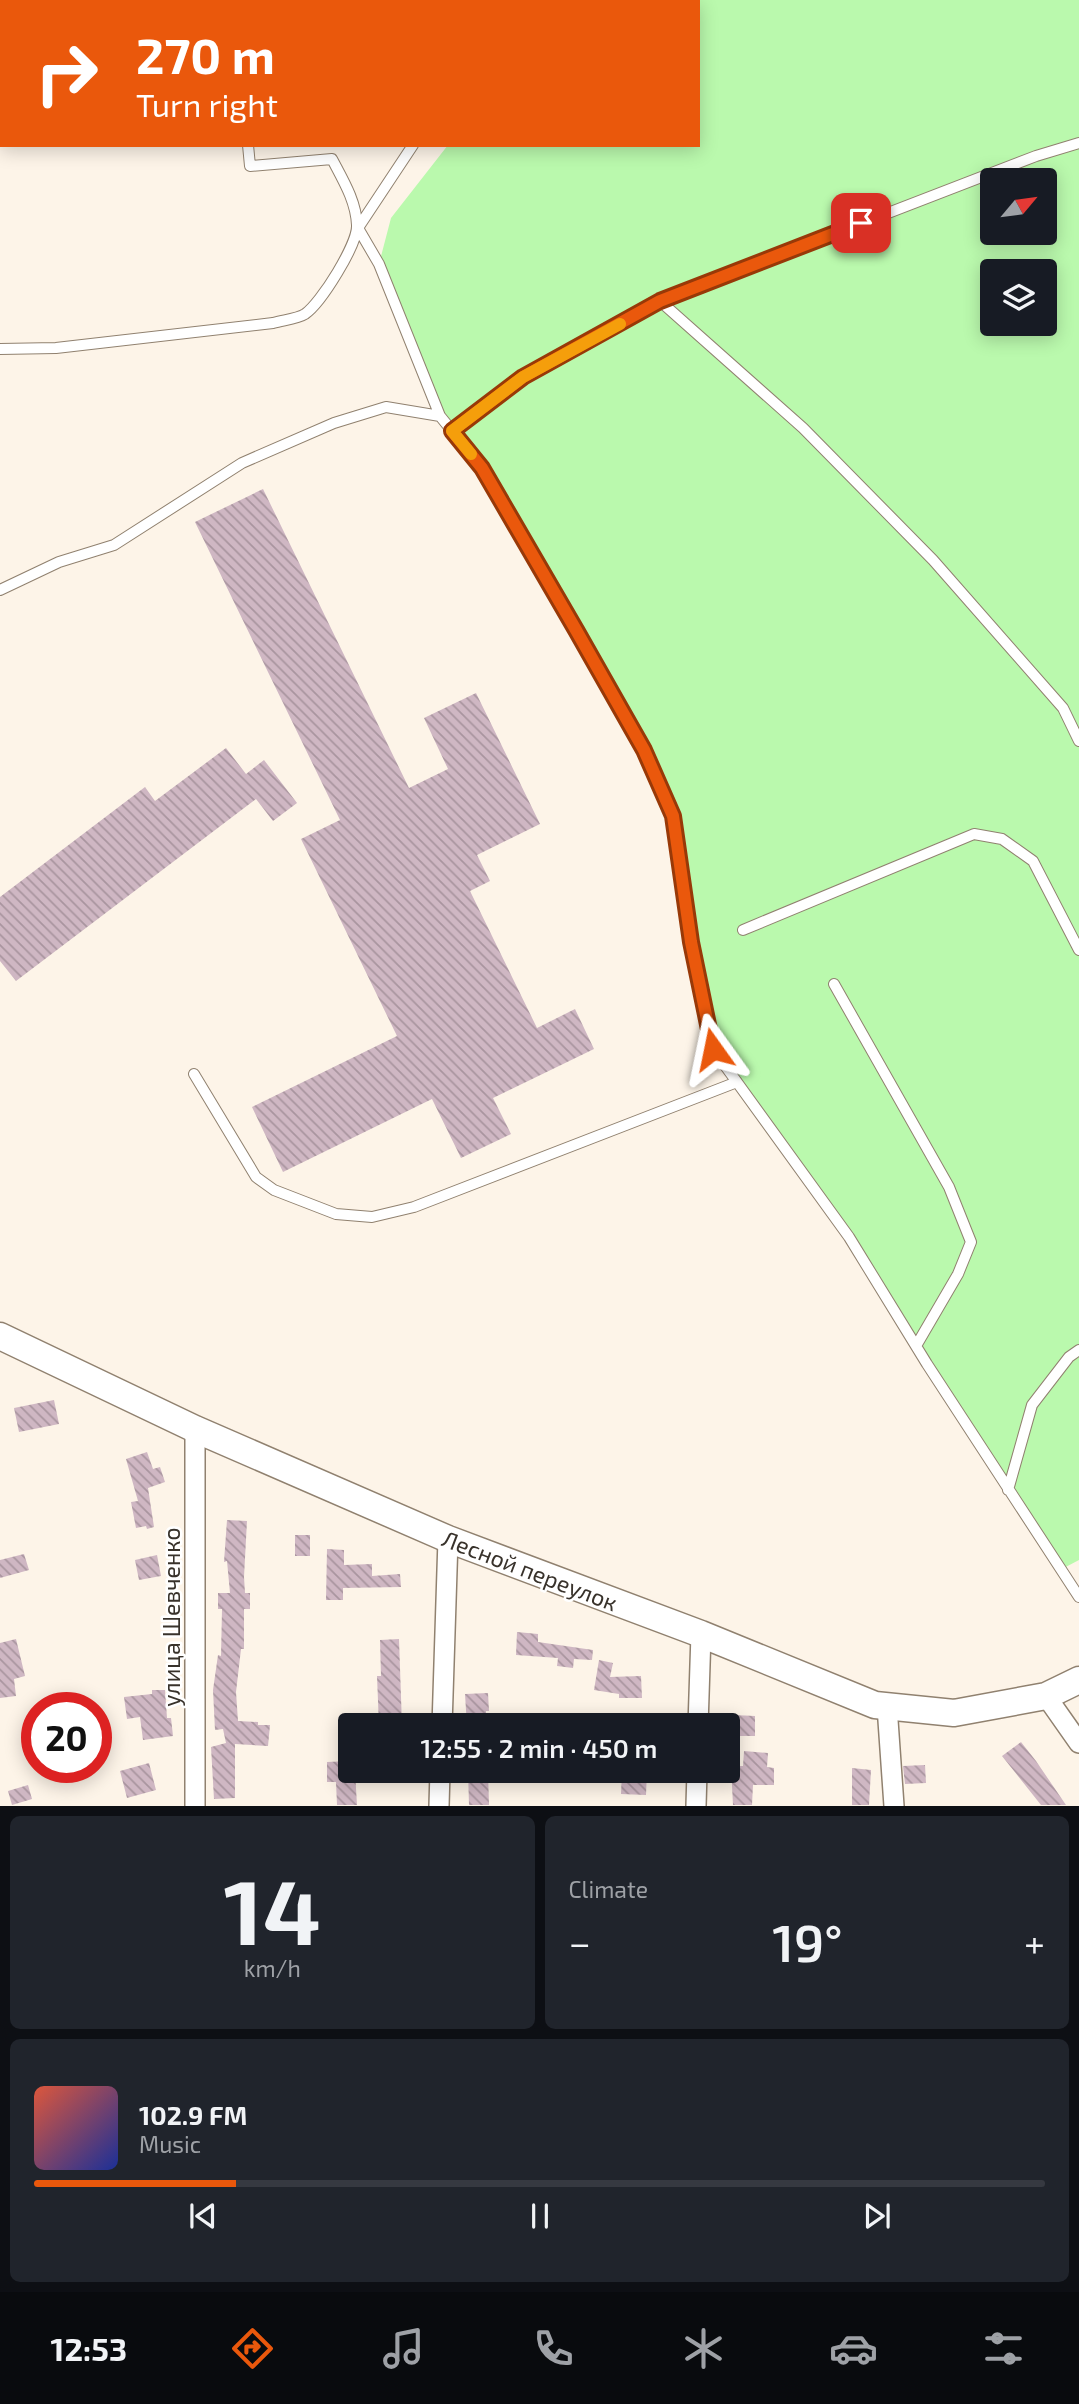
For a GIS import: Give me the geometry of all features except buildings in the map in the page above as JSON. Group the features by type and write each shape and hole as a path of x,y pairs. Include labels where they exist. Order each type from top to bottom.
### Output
{"main road":[{"name":"Лесной переулок","path":"0,1336 195,1429 448,1539 701,1634 875,1705 954,1713 1046,1696 1079,1680"}],"street":[{"name":"улица Шевченко","path":"195,1429 195,1805"},
{"path":"442,1713 448,1539"},
{"path":"698,1713 701,1634"},
{"path":"1046,1696 1079,1743"},
{"path":"887,1706 894,1805"},
{"path":"439,1805 440,1783"},
{"path":"696,1805 697,1783"}],"lane":[{"path":"452,431 523,377 660,301 1036,156 1079,143"},
{"path":"248,147 250,166 332,159 350,194 358,228 379,264 440,416 482,468 644,750 673,816 691,942 713,1049 849,1237 916,1346 1079,1597"},
{"path":"0,349 56,348 273,323 304,315 324,295 346,257 358,228 412,147"},
{"path":"660,301 803,428 933,559 1063,708 1079,741"},
{"path":"0,590 59,562 114,545 242,463 334,423 386,407 440,416"},
{"path":"743,930 974,834 1002,839 1033,861 1079,950"},
{"path":"834,984 949,1187 971,1242 958,1274 916,1346"},
{"path":"194,1074 256,1177 274,1191 336,1214 372,1217 414,1207 737,1082"},
{"path":"1008,1490 1032,1405 1069,1357 1079,1350"}],"green space":[{"path":"700,0 1079,0 1079,1560 1060,1570 849,1237 713,1049 673,815 644,750 482,468 440,416 379,264 391,218 446,147 700,147"}],"slow traffic":[{"path":"471,454 452,431 523,377 620,324"}],"route":[{"path":"713,1049 691,942 673,816 644,750 576,630 482,468 452,431 523,377 660,301 861,223"}]}
